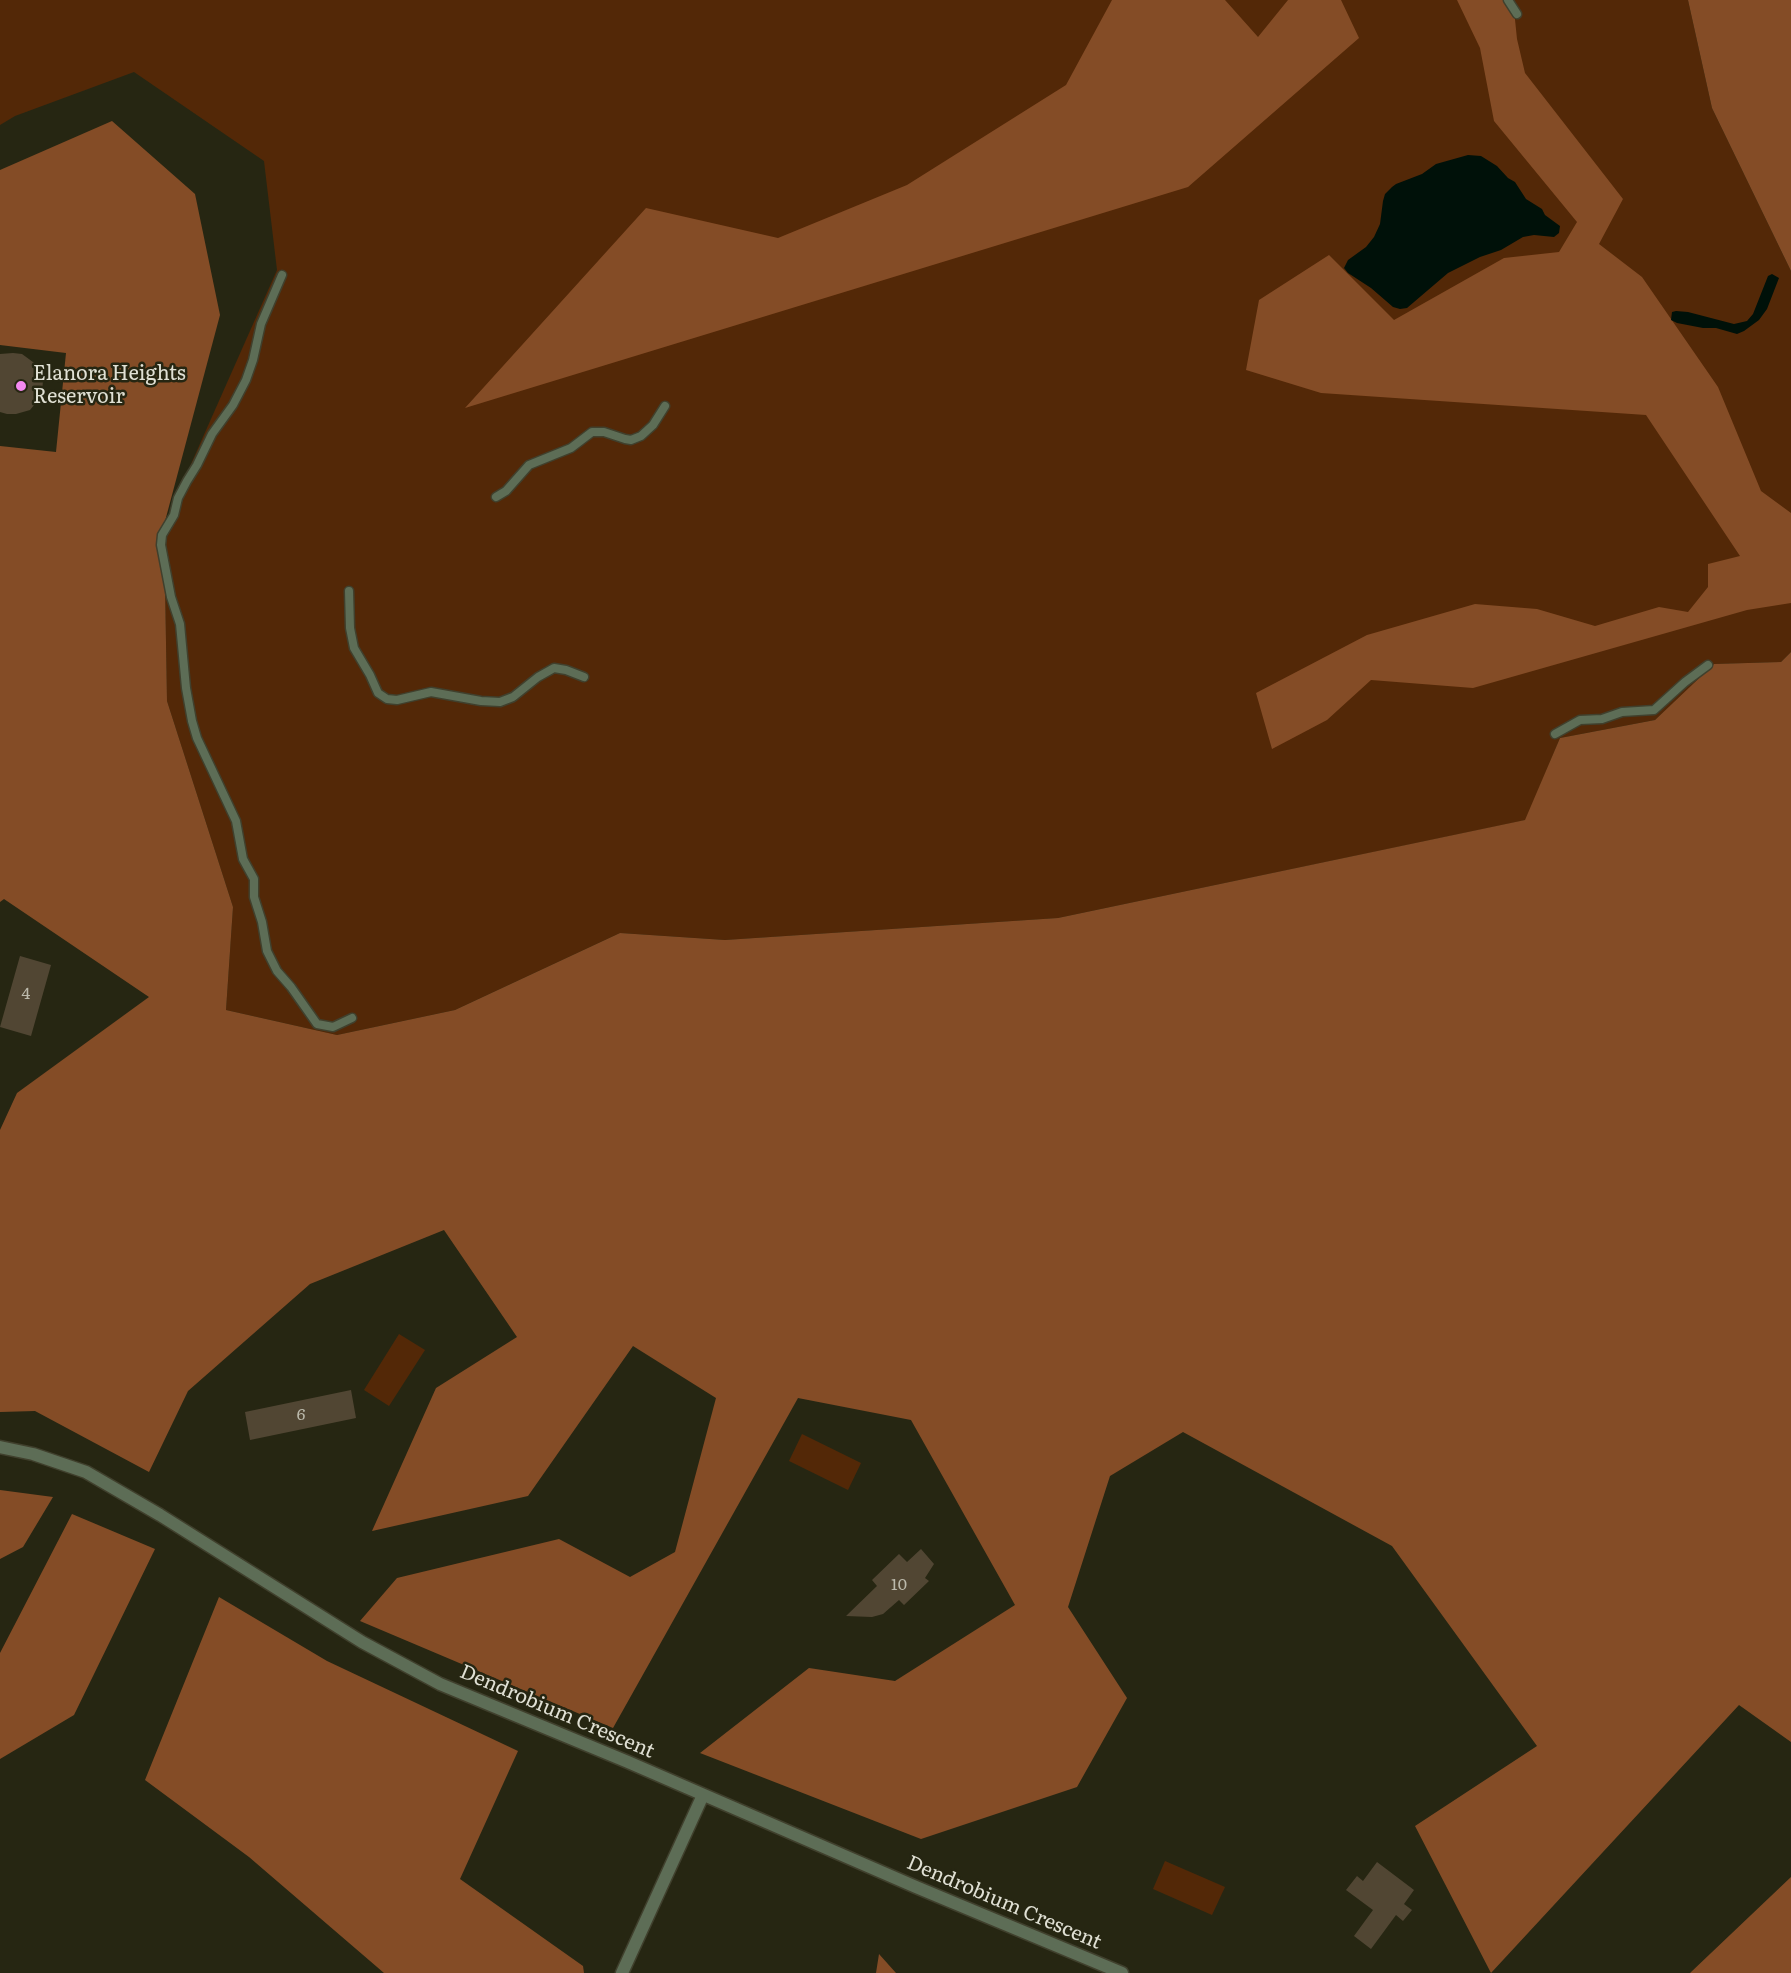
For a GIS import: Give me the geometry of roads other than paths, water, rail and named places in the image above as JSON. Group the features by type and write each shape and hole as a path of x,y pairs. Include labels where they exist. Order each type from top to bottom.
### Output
{"street":[{"name":"Dendrobium Crescent","path":"0,1447 33,1454 86,1472 160,1515 362,1642 440,1684 1122,1973"},
{"path":"622,1973 703,1795"}],"lane":[{"path":"1508,0 1517,14"},
{"path":"282,275 261,324 246,380 233,405 212,434 178,498 174,515 162,535 161,545 171,597 180,624 186,688 192,721 236,821 243,859 254,879 254,897 262,922 267,951 277,971 317,1024 333,1027 351,1018"},
{"path":"496,497 506,491 529,465 571,448 592,432 603,432 625,440 642,436 657,421 665,406"},
{"path":"349,591 350,628 354,648 378,693 387,699 397,700 431,692 500,702 513,697 538,677 554,668 584,677"},
{"path":"1555,734 1580,720 1602,719 1622,712 1654,710 1684,682 1708,665"}],"place":[{"name":"Elanora Heights Reservoir","path":"21,386"}]}
